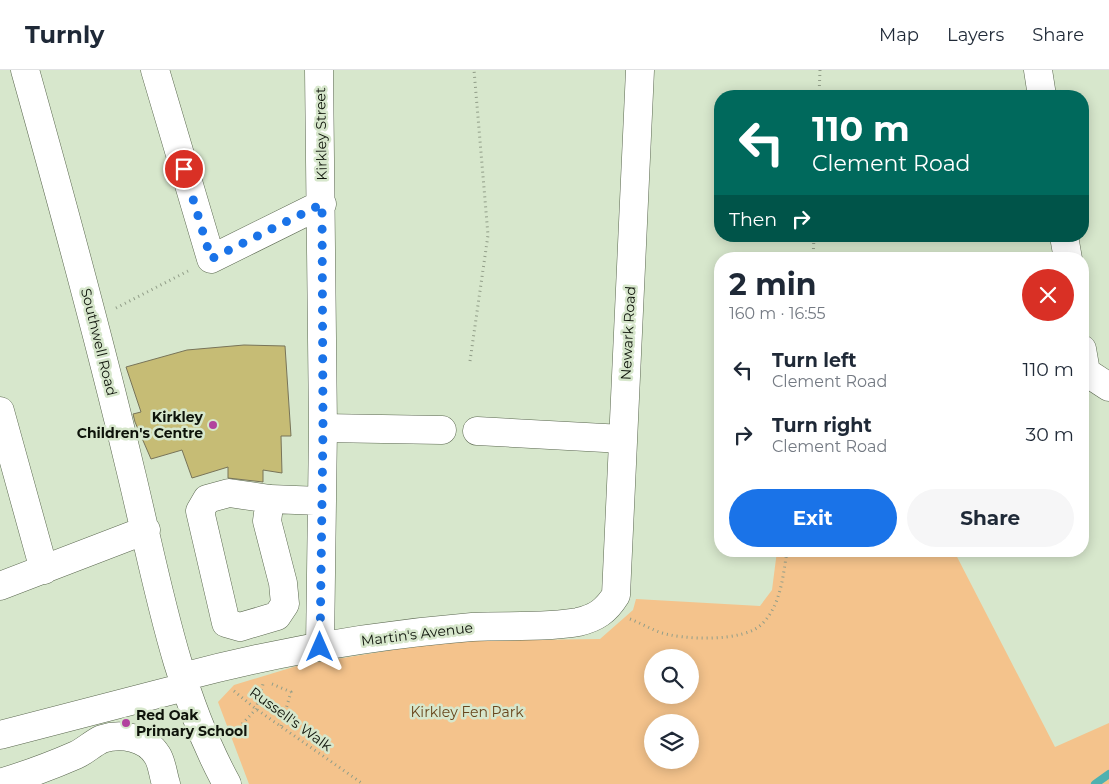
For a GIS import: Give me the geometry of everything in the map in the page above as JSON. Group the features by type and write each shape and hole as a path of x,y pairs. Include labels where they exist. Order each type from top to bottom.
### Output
{"street":[{"name":"Southwell Road","path":"26,70 94,319 183,682 209,751 226,784"},
{"path":"155,70 211,259 322,204"},
{"name":"Kirkley Street","path":"320,70 323,428 320,647"},
{"name":"Newark Road","path":"612,602 624,440 640,70"},
{"path":"1038,70 1041,90"},
{"path":"1089,365 1109,387"},
{"path":"0,411 44,570"},
{"path":"323,428 442,430"},
{"path":"477,430 624,440"},
{"path":"270,499 268,521 283,582 285,604 277,616 240,627 226,623 200,511 207,499 229,493 270,499 321,501"},
{"path":"0,586 146,530"},
{"name":"Martin's Avenue","path":"0,735 183,682 209,670 266,656 472,627 575,623 594,618 612,602"},
{"path":"0,783 38,771 80,754 102,739 134,737 148,744 158,756 166,784"},
{"path":"38,771 63,784"}],"path":[{"path":"470,361 488,235 474,70"},
{"path":"819,90 820,70"},
{"path":"94,319 211,259"},
{"path":"612,602 660,632 702,638 736,637 762,625 777,602 786,557"},
{"name":"Russell's Walk","path":"209,670 256,709 363,784"},
{"path":"209,751 234,733 256,709 264,682 291,692 280,726"}],"green space":[{"name":"Kirkley Fen Park","path":"776,557 957,557 1055,747 1109,723 1109,784 249,784 218,702 234,685 300,665 447,641 600,639 633,610 636,599 760,606 772,590"}],"building":[{"name":"Kirkley Children's Centre","path":"244,345 285,346 291,436 281,436 282,473 263,470 263,482 228,478 228,467 192,478 182,450 151,459 135,422 133,414 141,412 126,367 187,350"}],"waterway":[{"path":"1095,784 1109,774"}],"place":[{"name":"Kirkley Children's Centre","path":"213,425"},
{"name":"Red Oak Primary School","path":"126,723"}],"route":[{"path":"184,169 211,259 322,204 323,428 320,647"}]}
